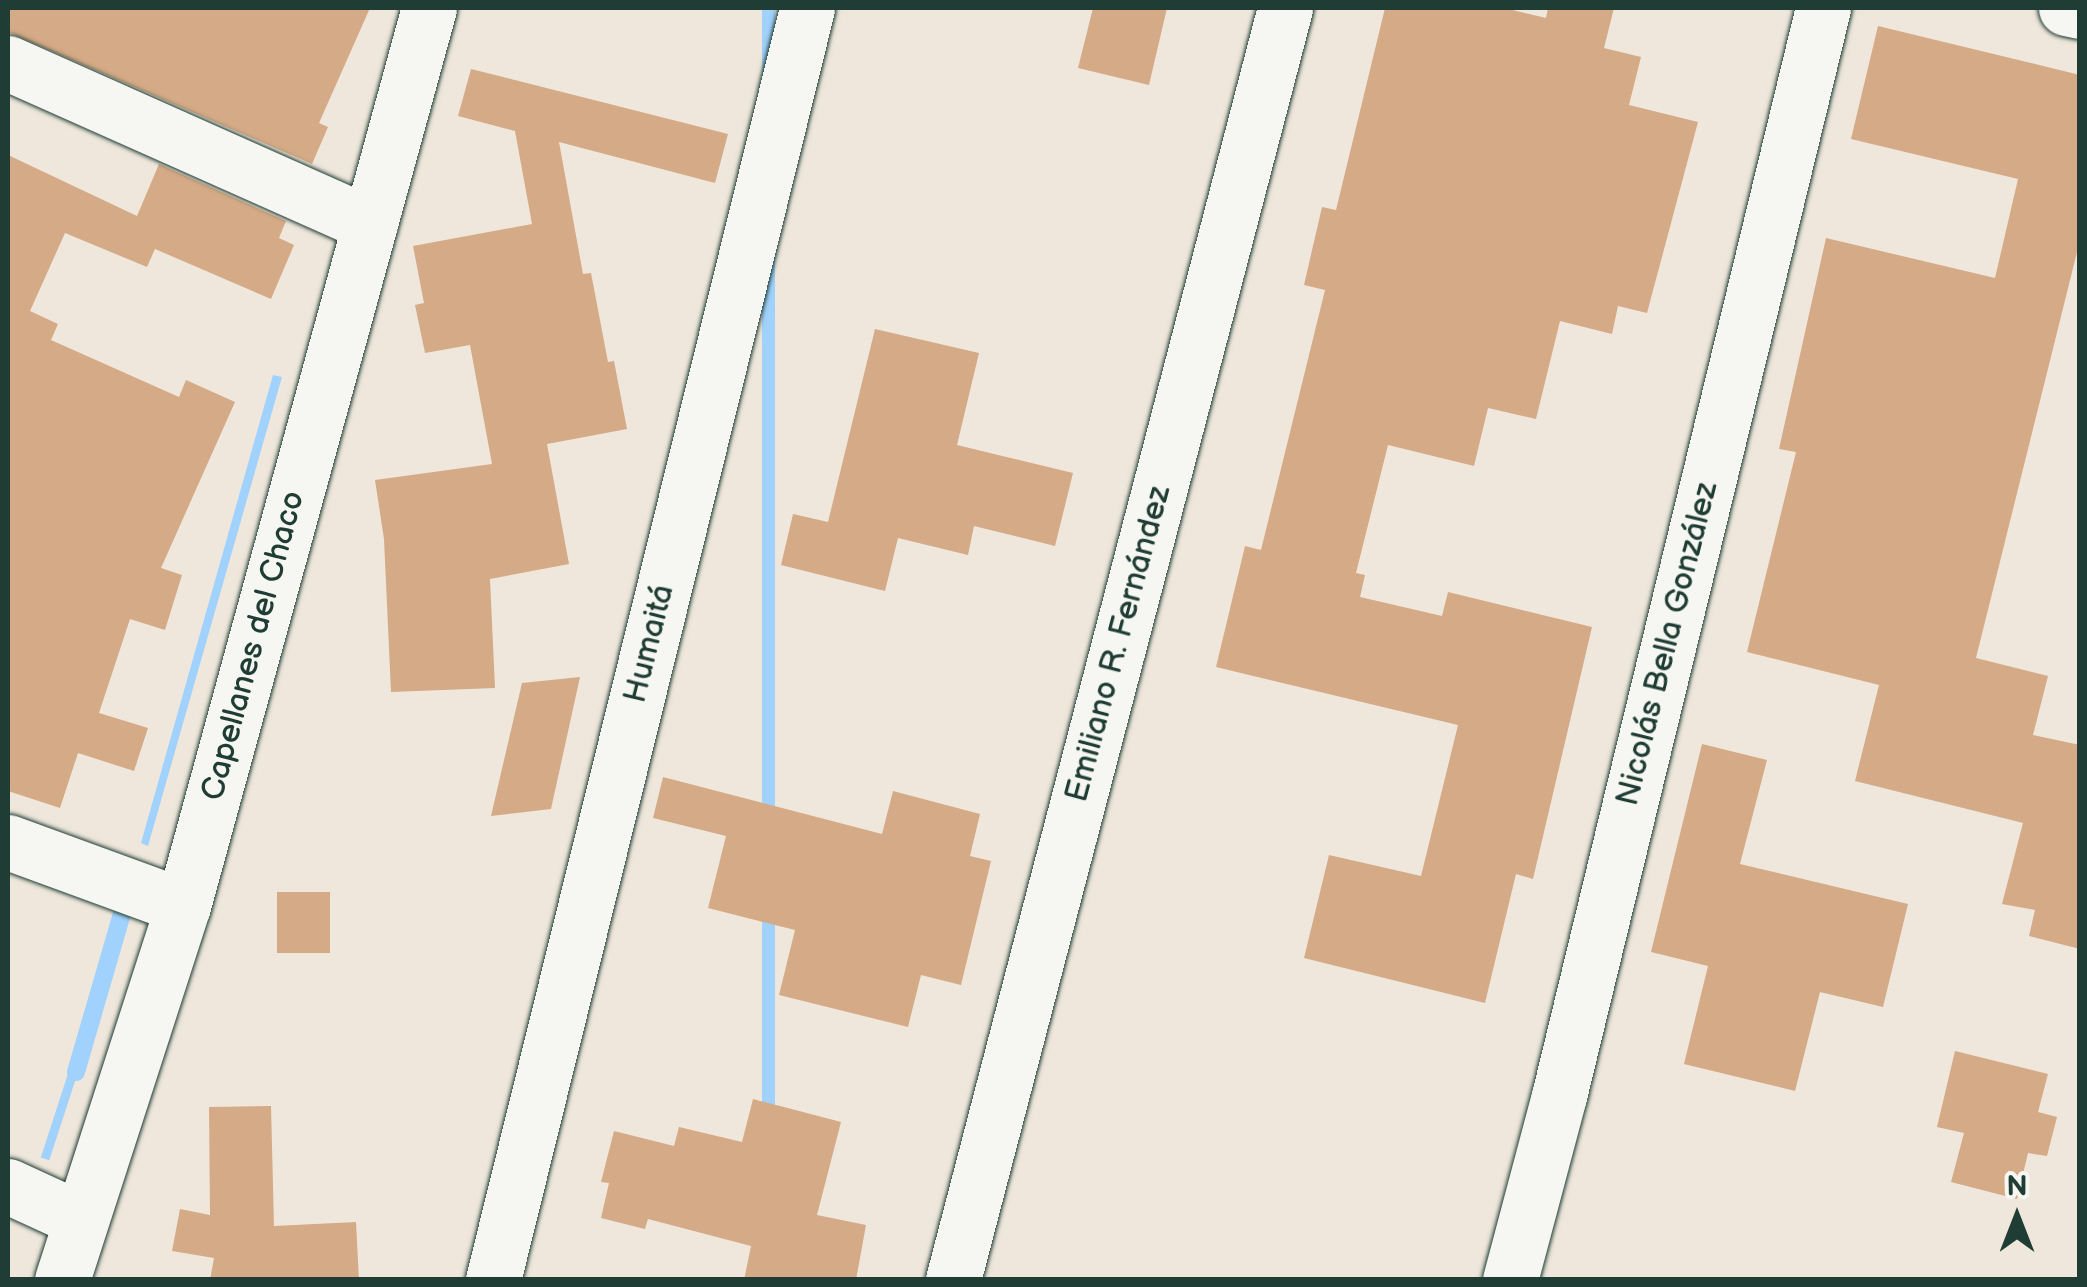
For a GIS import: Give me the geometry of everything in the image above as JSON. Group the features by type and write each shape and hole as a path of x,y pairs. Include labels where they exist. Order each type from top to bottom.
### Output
{"street":[{"name":"Capellanes del Chaco","path":"62,1280 183,906 430,8"},
{"name":"Humaitá","path":"493,1280 807,8"},
{"name":"Emiliano R. Fernández","path":"953,1280 1285,8"},
{"name":"Nicolás Bella González","path":"1510,1280 1559,1096 1822,8"},
{"path":"2066,8 2080,11"},
{"path":"8,63 370,224"},
{"path":"8,842 183,906"},
{"path":"8,1186 80,1220"}],"water":[{"path":"762,8 775,8 775,1280 762,1280"},
{"path":"273,375 282,377 148,846 141,843"},
{"path":"76,1049 85,1052 49,1160 41,1157"}],"building":[{"path":"8,8 370,8 319,123 328,127 312,164 8,32"},
{"path":"1093,8 1167,8 1149,85 1078,68"},
{"path":"1385,8 1504,8 1546,18 1548,8 1614,8 1604,48 1641,57 1629,105 1698,122 1647,313 1618,306 1612,334 1560,321 1536,419 1488,408 1474,466 1388,445 1356,573 1365,575 1360,597 1442,616 1448,592 1592,627 1533,879 1516,874 1485,1003 1304,958 1329,855 1421,876 1458,725 1216,667 1245,546 1261,550 1325,290 1304,285 1322,207 1336,210"},
{"path":"1878,26 2080,75 2080,240 1976,658 2048,676 2033,735 2080,745 2080,949 2029,936 2035,910 2002,904 2023,823 1855,781 1879,685 1747,652 1796,452 1779,449 1826,238 1995,278 2018,179 1851,139"},
{"path":"471,69 728,134 715,183 559,142 583,274 591,273 608,362 614,361 627,429 547,444 569,564 490,579 495,688 391,692 384,539 375,480 492,464 470,345 425,353 415,305 424,303 413,246 532,224 515,131 458,116"},
{"path":"8,155 137,216 159,164 286,221 279,238 294,245 271,299 155,249 147,267 65,233 30,311 58,324 51,340 179,397 186,380 235,402 161,568 182,575 165,630 130,619 99,713 148,728 134,771 78,753 60,808 8,791"},
{"path":"875,329 979,353 957,445 1073,473 1055,546 974,526 968,555 898,538 885,591 781,565 793,514 828,522"},
{"path":"580,677 551,809 491,816 522,683"},
{"path":"1702,744 1767,760 1740,864 1908,904 1883,1007 1820,992 1795,1091 1684,1064 1708,966 1651,952"},
{"path":"663,777 882,834 893,791 980,814 970,856 991,861 961,985 921,975 908,1027 779,995 795,930 708,908 726,836 653,818"},
{"path":"277,892 330,892 330,953 277,953"},
{"path":"1955,1051 2048,1074 2038,1112 2057,1117 2047,1156 2028,1153 2017,1199 1951,1182 1964,1133 1937,1127"},
{"path":"753,1099 841,1122 817,1215 866,1225 856,1280 744,1280 751,1246 648,1219 645,1229 601,1218 609,1183 601,1182 614,1131 674,1146 679,1127 742,1142"},
{"path":"271,1106 274,1226 356,1222 359,1280 210,1280 214,1258 172,1251 180,1209 210,1215 209,1107"}],"waterway":[{"path":"76,1072 122,914"}]}
